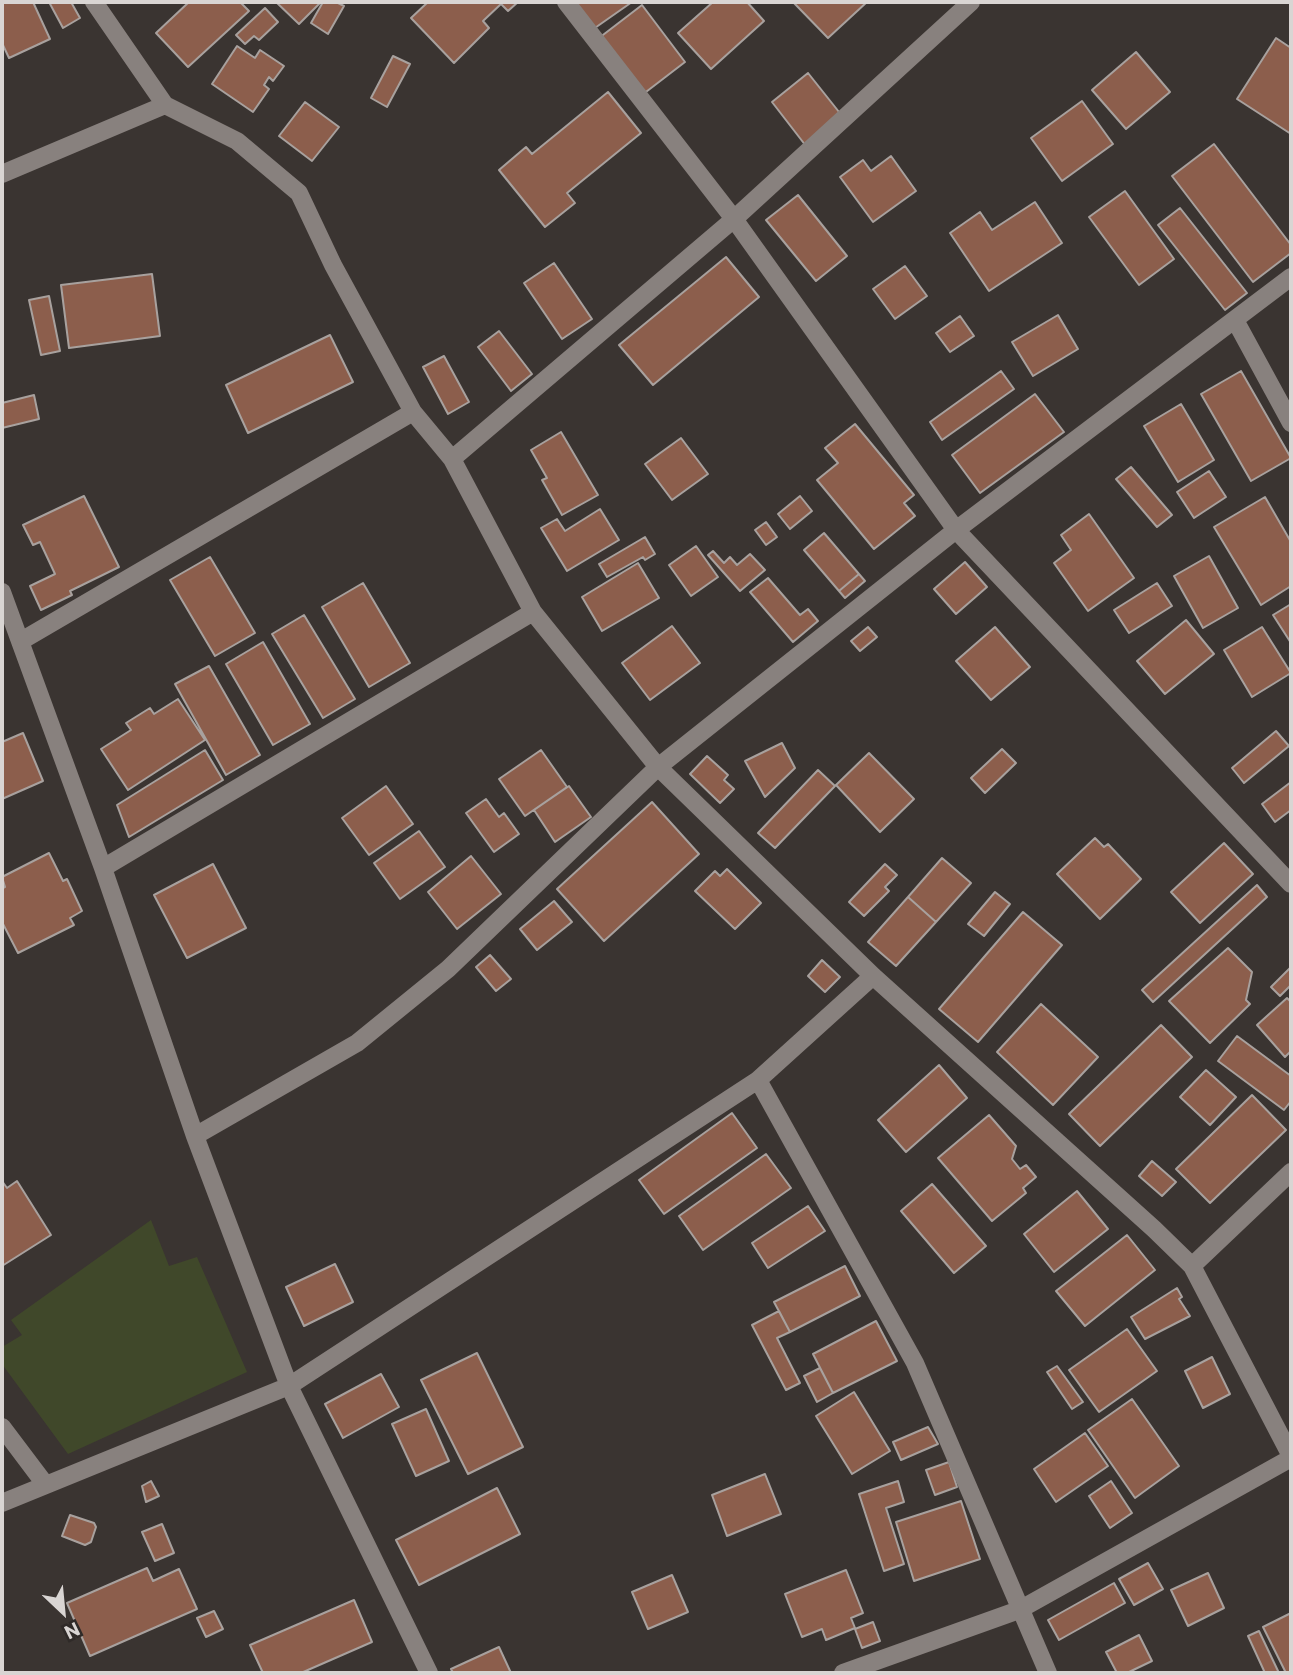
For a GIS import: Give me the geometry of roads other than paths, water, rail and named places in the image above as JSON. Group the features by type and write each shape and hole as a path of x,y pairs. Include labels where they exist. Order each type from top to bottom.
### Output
{"street":[{"path":"94,2 165,105 237,141 299,193 333,265 413,412 452,459 533,612 658,767 873,976 1192,1266 1291,1457 1019,1611 843,1673"},
{"path":"566,2 734,219 956,530 1291,884"},
{"path":"452,459 734,219 971,2"},
{"path":"2,174 165,105"},
{"path":"195,1136 357,1043 448,969 658,767 956,530 1291,277"},
{"path":"1235,320 1291,423"},
{"path":"22,641 413,412"},
{"path":"2,592 103,868 195,1136 289,1386 429,1673"},
{"path":"103,868 533,612"},
{"path":"2,1503 289,1386 758,1080 873,976"},
{"path":"758,1080 915,1363 1019,1611 1048,1673"},
{"path":"1192,1266 1291,1172"},
{"path":"2,1427 45,1484"}]}
